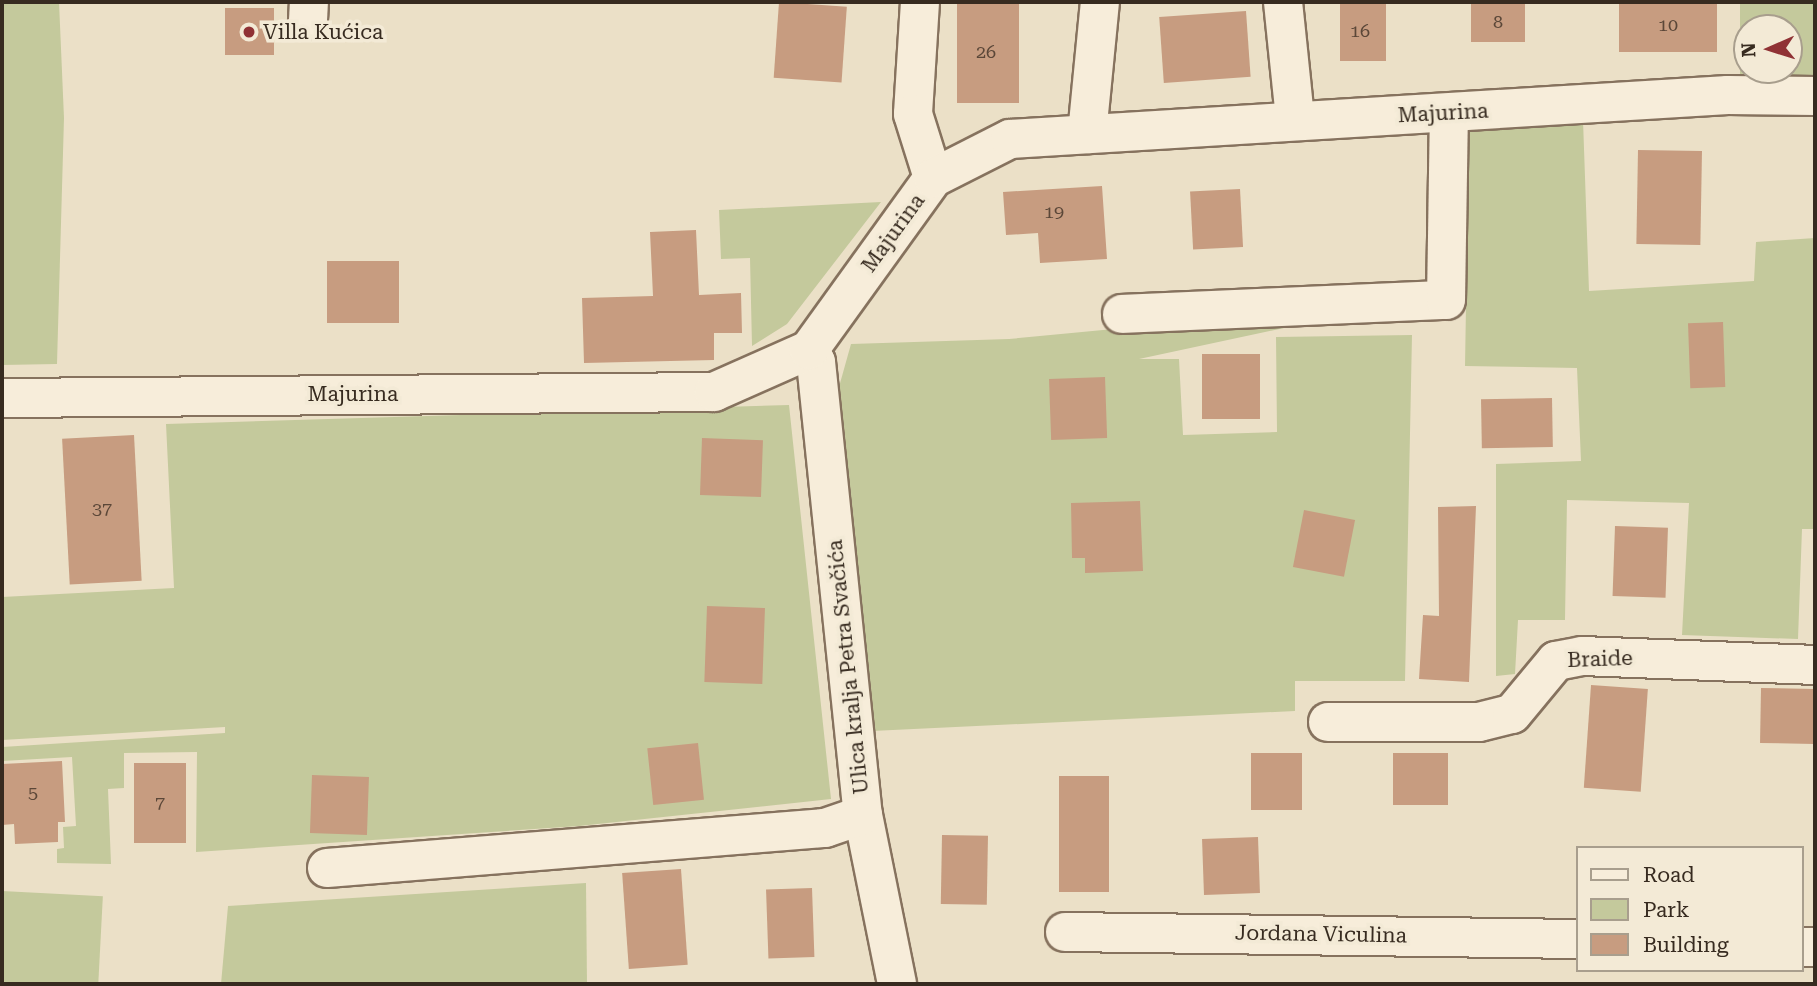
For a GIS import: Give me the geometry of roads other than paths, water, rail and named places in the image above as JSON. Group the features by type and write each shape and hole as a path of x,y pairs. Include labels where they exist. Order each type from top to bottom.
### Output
{"street":[{"path":"920,2 913,114 933,178"},
{"path":"1087,134 1100,2"},
{"path":"1283,2 1295,119"},
{"name":"Majurina","path":"2,398 714,392 809,350 933,178 1010,139 1295,119 1449,113 1755,94 1815,96"},
{"path":"1122,314 1446,300 1449,113"},
{"name":"Ulica kralja Petra Svačića","path":"809,350 816,362 863,815 897,984"},
{"name":"Braide","path":"1328,722 1479,723 1511,714 1556,661 1582,656 1815,665"},
{"path":"327,868 825,828 863,815"},
{"name":"Jordana Viculina","path":"1065,932 1576,939"}],"place":[{"name":"Villa Kućica","path":"249,32"}]}
